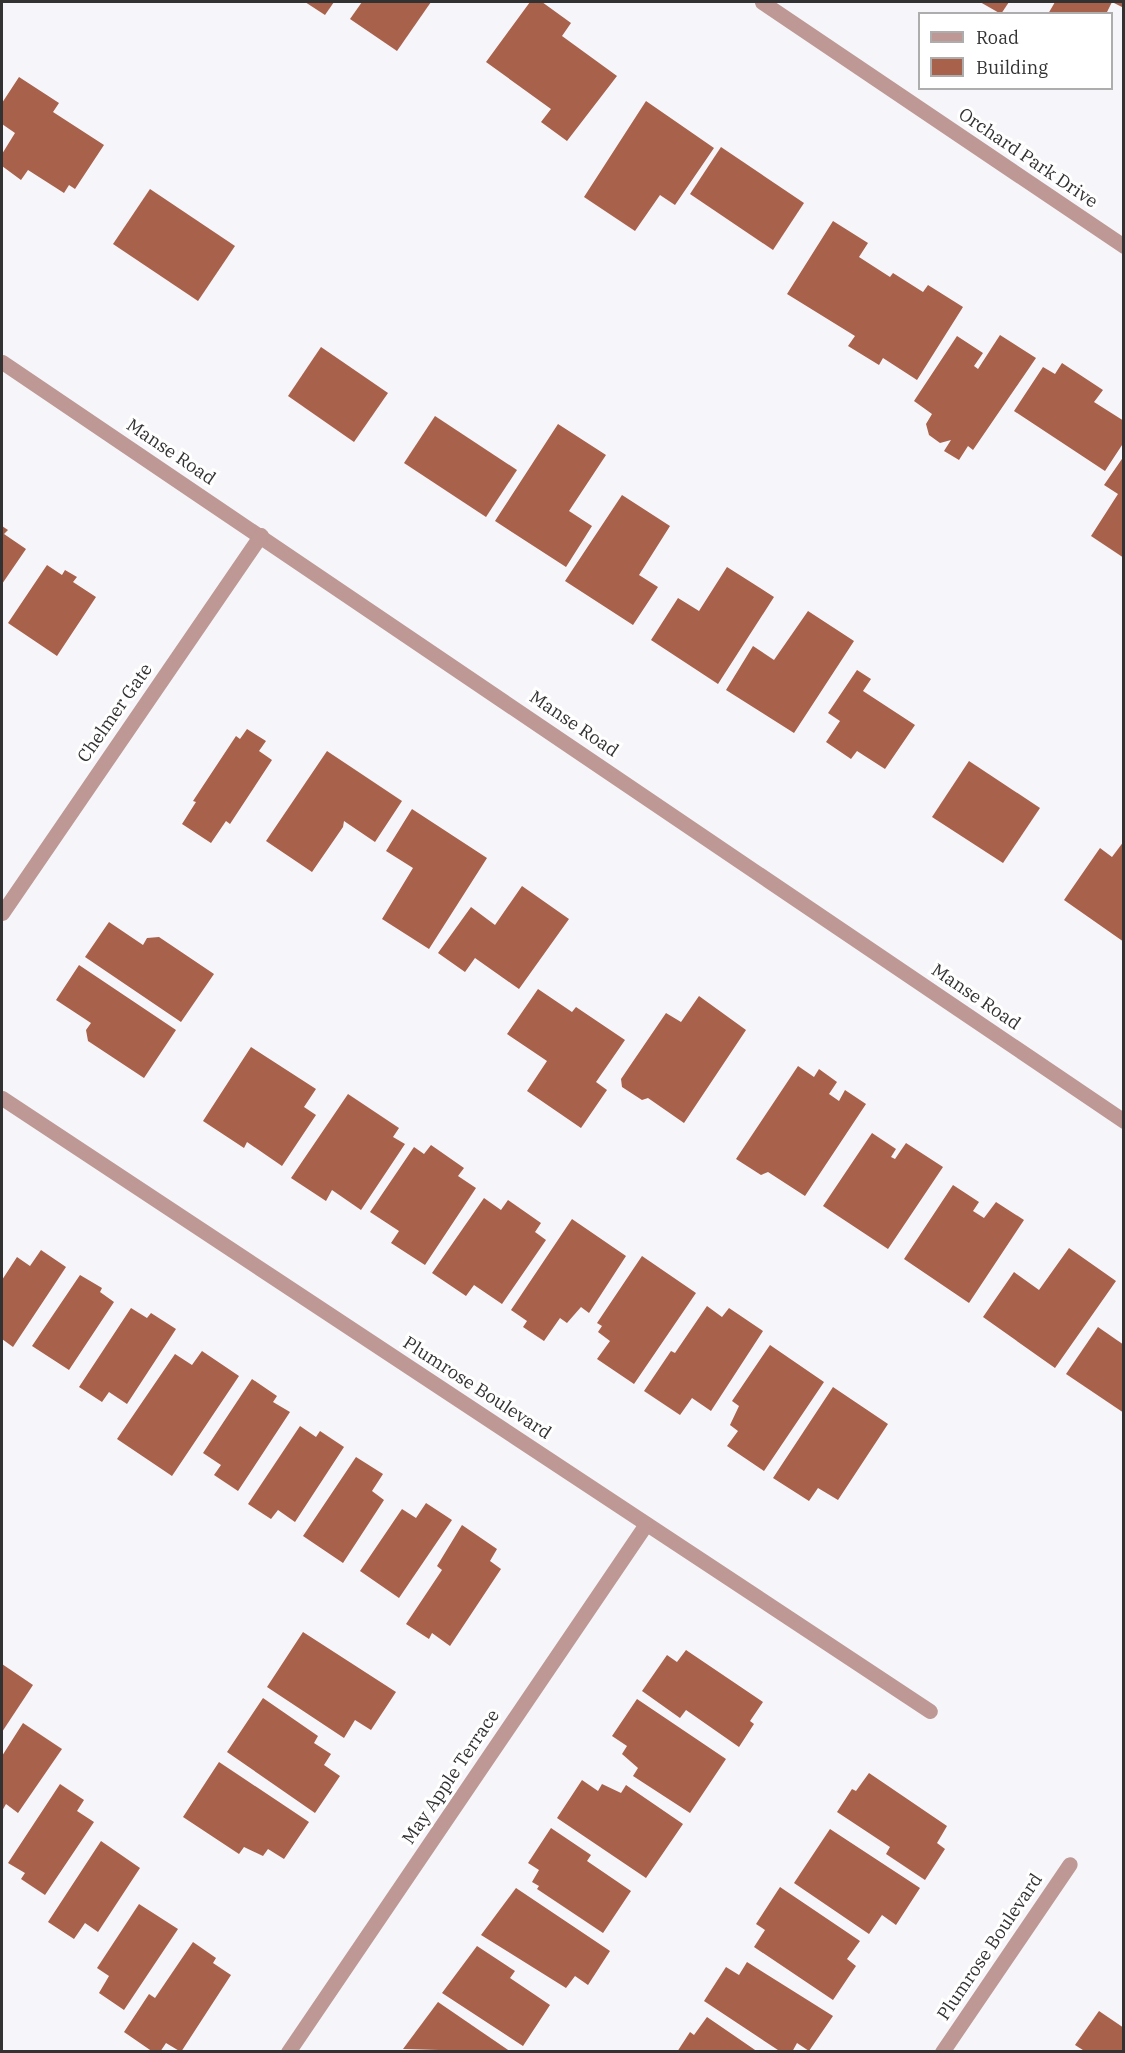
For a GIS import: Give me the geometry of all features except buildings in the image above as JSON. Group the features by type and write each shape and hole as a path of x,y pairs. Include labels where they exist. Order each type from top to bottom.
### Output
{"street":[{"name":"Orchard Park Drive","path":"762,2 1124,246"},
{"name":"Manse Road","path":"2,362 261,535 1124,1121"},
{"name":"Chelmer Gate","path":"2,913 261,535"},
{"name":"Plumrose Boulevard","path":"2,1098 930,1712"},
{"name":"May Apple Terrace","path":"288,2052 646,1524"},
{"name":"Plumrose Boulevard","path":"942,2052 1070,1864"}]}
